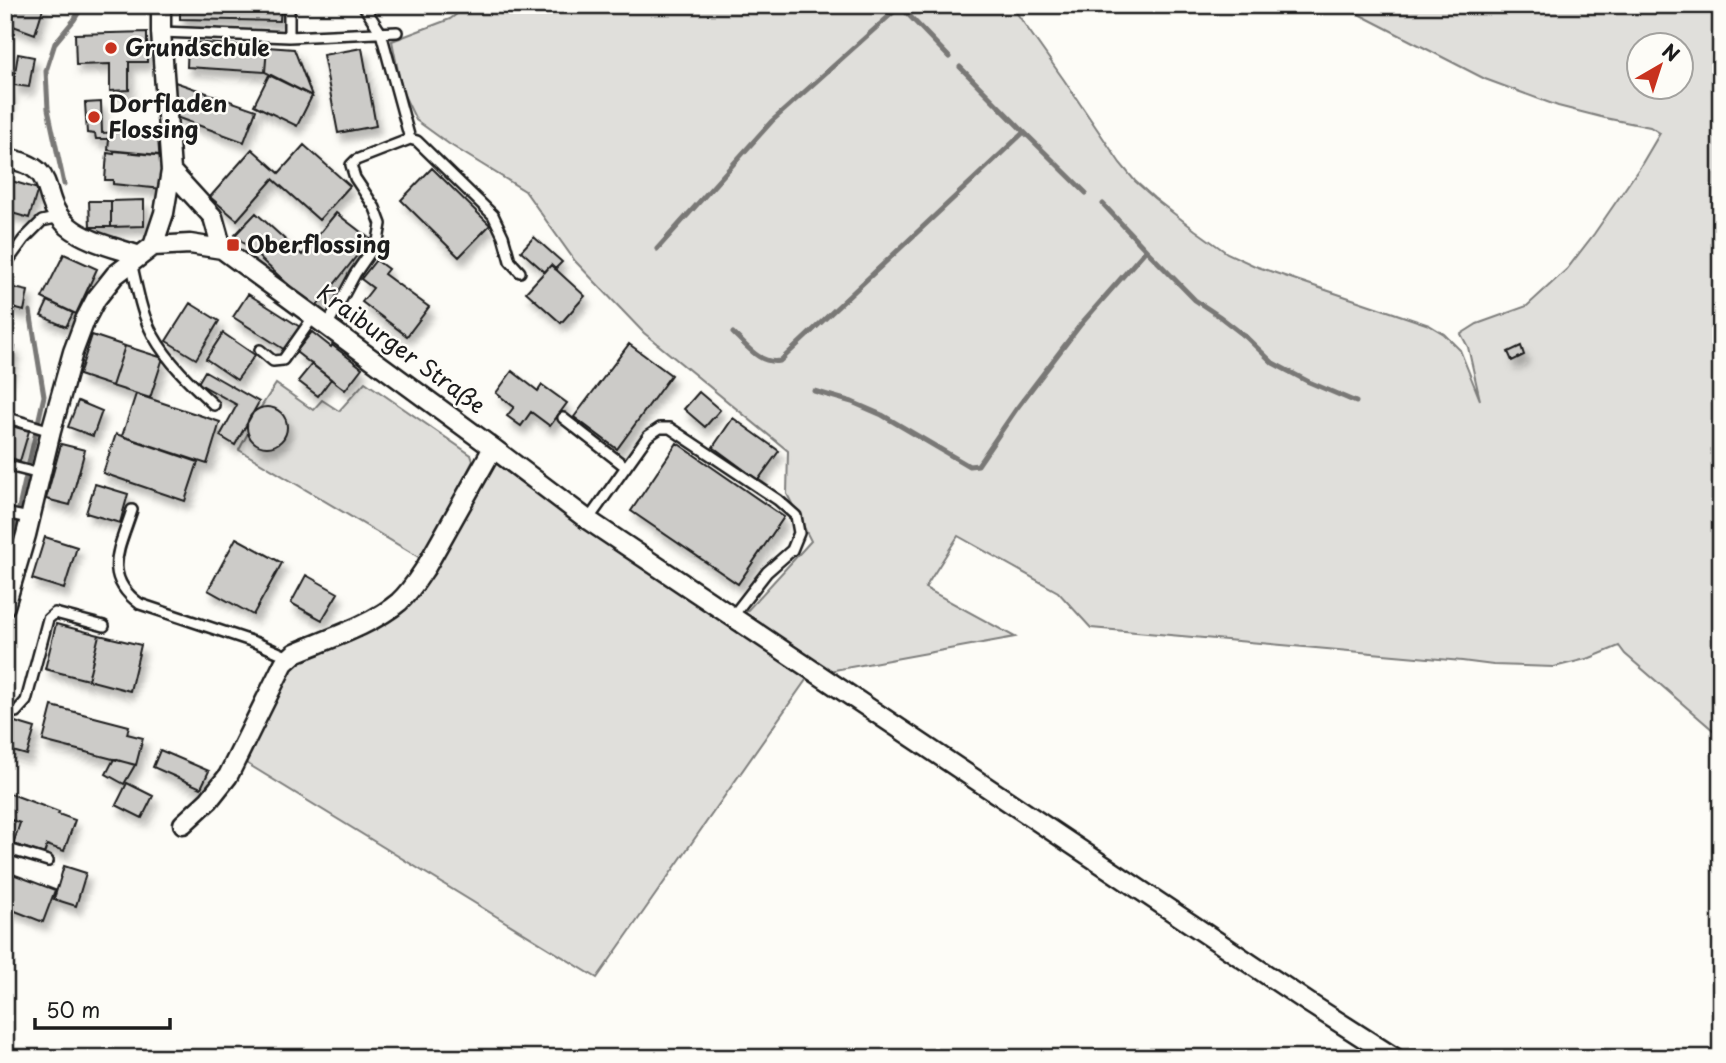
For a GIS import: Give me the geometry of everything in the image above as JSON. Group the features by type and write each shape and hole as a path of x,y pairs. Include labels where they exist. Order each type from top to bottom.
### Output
{"street":[{"path":"5,606 8,586 26,535 27,517 49,430 85,320 104,287 141,255 164,214 171,172 161,5"},
{"path":"5,158 28,164 42,174 46,179 54,208 74,230 141,255"},
{"path":"171,172 213,217 222,249"},
{"name":"Kraiburger Straße","path":"141,255 190,244 222,249 587,520 1395,1058"},
{"path":"183,824 209,800 228,776 289,657 360,625 398,603 417,582 493,448"}],"lane":[{"path":"289,5 289,37"},
{"path":"362,5 381,33 410,139"},
{"path":"161,32 289,37 397,32"},
{"path":"260,350 273,361 283,360 321,321 355,274 378,241 381,224 351,166 356,160 410,139 417,141 493,215 503,236 510,261 520,272"},
{"path":"5,265 24,239 42,221 60,217"},
{"path":"141,255 141,303 153,334 188,382 214,405"},
{"path":"5,418 49,430"},
{"path":"563,418 626,467"},
{"path":"587,520 648,436 660,428 670,428 778,500 796,516 799,533 792,550 767,572 732,617"},
{"path":"5,465 38,473"},
{"path":"132,510 116,561 122,587 130,597 140,604 257,643 289,657"},
{"path":"6,513 27,517"},
{"path":"5,710 16,712 26,701 48,619 54,613 104,626"},
{"path":"5,848 48,861"}],"shaded area":[{"path":"469,5 1011,5 1120,163 1154,198 1227,253 1255,266 1429,325 1444,334 1460,350 1480,400 1468,347 1461,334 1477,324 1527,306 1567,269 1640,167 1660,133 1650,127 1558,106 1485,79 1341,5 1721,5 1721,737 1619,646 1590,658 1554,667 1493,665 1091,628 1058,592 958,536 925,588 1015,637 829,671 745,613 811,541 787,494 788,451 644,333 575,261 525,191 416,120 402,91 392,41 450,19"},
{"path":"365,382 471,455 473,461 422,559 239,450 248,433 249,419 259,410 276,384 313,410 322,400 339,411"},
{"path":"491,460 624,556 808,677 597,978 243,761 290,663 396,611"}],"building":[{"path":"5,5 44,5 35,34 5,23"},
{"path":"180,5 281,5 280,21 180,19"},
{"name":"Grundschule","path":"147,32 147,62 129,62 129,90 110,91 110,64 76,65 75,34"},
{"path":"188,42 267,47 265,72 187,67"},
{"path":"267,47 294,49 312,96 265,72"},
{"path":"362,48 376,126 338,133 323,55"},
{"path":"18,54 34,57 29,87 13,85"},
{"path":"269,75 312,96 297,126 254,105"},
{"path":"175,82 256,110 244,142 176,117"},
{"path":"5,89 11,90 5,115"},
{"name":"Dorfladen Flossing","path":"101,102 102,133 159,130 160,155 108,150 109,139 96,139 95,134 87,133 85,103"},
{"path":"304,145 350,186 319,220 273,179 237,220 210,197 252,149 279,173"},
{"path":"114,151 165,156 162,189 113,184 113,180 105,180 107,153 114,154"},
{"path":"432,168 490,225 459,257 401,200"},
{"path":"5,179 38,189 29,218 5,211"},
{"path":"144,200 144,226 111,227 111,201"},
{"path":"89,201 111,201 111,227 90,227"},
{"path":"256,213 302,255 336,213 370,239 317,306 293,289 235,235"},
{"path":"534,237 562,262 555,269 551,265 545,272 521,251"},
{"path":"64,254 97,269 76,314 42,298"},
{"path":"376,260 388,269 384,274 429,307 407,336 362,302 373,288 361,279"},
{"path":"551,265 585,296 561,323 526,292"},
{"path":"5,286 28,291 24,311 5,306"},
{"path":"248,294 300,327 285,350 233,317"},
{"path":"48,301 73,313 66,327 41,316"},
{"path":"190,303 219,321 196,359 166,341"},
{"path":"312,332 362,368 345,390 296,352"},
{"path":"223,333 255,355 237,380 206,359"},
{"path":"92,335 125,346 112,386 79,375"},
{"path":"5,344 15,347 7,377 5,377"},
{"path":"629,344 671,375 617,449 574,417"},
{"path":"125,346 163,358 150,398 112,386"},
{"path":"1521,346 1524,355 1512,361 1508,352"},
{"path":"312,364 331,379 318,396 298,381"},
{"path":"205,371 259,402 235,445 220,436 237,405 198,383"},
{"path":"512,371 538,391 542,385 567,403 550,426 531,412 521,426 507,416 514,407 496,393"},
{"path":"699,392 720,410 705,427 684,409"},
{"path":"136,394 220,422 207,464 122,436"},
{"path":"78,401 102,411 93,436 68,427"},
{"path":"267,407 281,413 287,427 281,441 267,447 253,441 247,427 253,413"},
{"path":"733,418 779,451 758,480 713,447"},
{"path":"5,424 29,431 20,461 5,456"},
{"path":"116,434 198,462 185,501 103,473"},
{"path":"677,443 784,517 738,584 631,511"},
{"path":"61,444 85,450 70,505 46,499"},
{"path":"95,484 128,494 120,523 86,513"},
{"path":"45,537 77,547 64,589 32,579"},
{"path":"236,538 282,563 253,615 208,590"},
{"path":"306,575 338,593 322,620 291,603"},
{"path":"56,624 99,635 88,680 45,669"},
{"path":"99,635 141,645 130,691 88,680"},
{"path":"52,706 129,726 127,734 143,738 136,765 43,741"},
{"path":"5,719 35,728 27,755 5,749"},
{"path":"160,750 209,771 201,788 153,767"},
{"path":"114,759 135,765 124,784 106,774"},
{"path":"127,783 153,796 142,818 116,805"},
{"path":"6,792 75,820 64,851 47,845 44,854 13,844 20,823 5,818"},
{"path":"64,866 86,873 76,906 54,899"},
{"path":"10,873 55,890 43,922 5,907 5,885"}],"waterway":[{"path":"64,184 48,109 46,71 55,43 83,5"},
{"path":"657,249 772,121 897,9 902,8 949,57"},
{"path":"960,67 1024,132"},
{"path":"733,333 760,357 780,361 1024,132 1086,193"},
{"path":"1103,204 1146,250"},
{"path":"814,391 852,402 882,415 969,466 978,465 1017,408 1081,324 1146,250 1195,300 1246,337 1273,363 1356,402"},
{"path":"5,570 44,396 30,311"}],"place":[{"name":"Grundschule","path":"111,48"},
{"name":"Dorfladen Flossing","path":"94,117"},
{"name":"Oberflossing","path":"233,245"}]}
